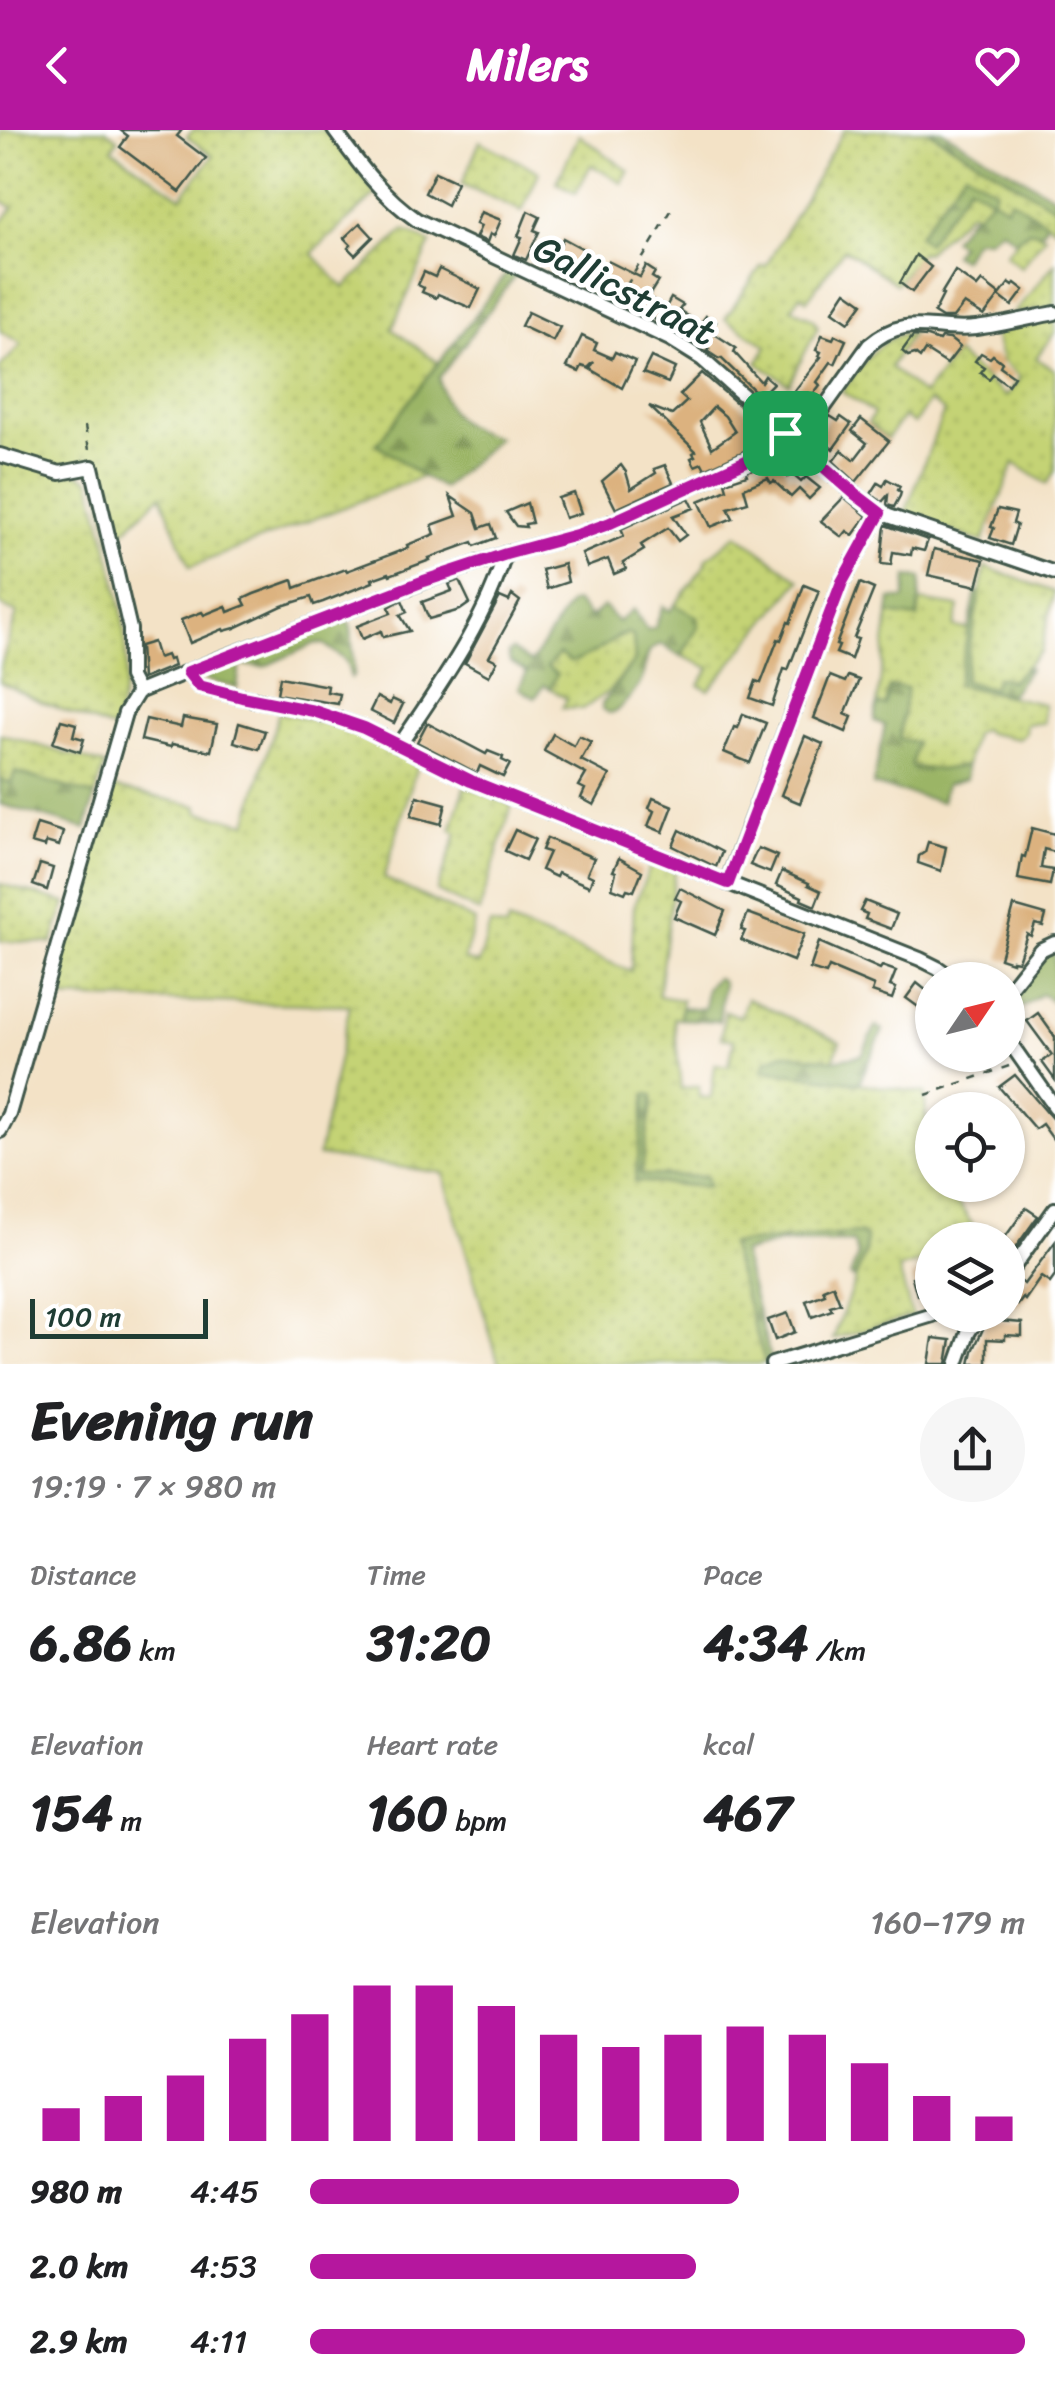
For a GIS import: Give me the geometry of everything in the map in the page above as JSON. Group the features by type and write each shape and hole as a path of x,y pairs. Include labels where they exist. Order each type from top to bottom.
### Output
{"street":[{"name":"Gallicstraat","path":"334,130 398,207 417,220 612,310 702,359 880,513 1055,574"},
{"path":"798,444 869,346 884,332 900,326 973,329 1055,313"},
{"path":"0,1131 9,1114 125,713 138,692 345,610 506,554 608,524 768,451 785,433"},
{"path":"0,456 60,473 92,467 130,629 130,677 138,692"},
{"path":"728,883 842,582 880,513"},
{"path":"398,746 454,665 506,554"},
{"path":"188,672 199,686 314,711 364,728 471,781 926,962"},
{"path":"1025,969 1040,950 1055,942"},
{"path":"1025,1064 1055,1107"},
{"path":"1025,1251 1055,1209"},
{"path":"772,1364 915,1320"},
{"path":"957,1364 969,1332"}],"path":[{"path":"612,310 674,204"},
{"path":"85,426 92,467"},
{"path":"935,1092 992,1072"}],"green space":[{"path":"0,130 106,130 118,139 112,149 181,197 213,156 187,137 193,130 327,130 376,194 312,253 344,288 405,230 431,243 392,329 439,363 377,444 422,477 190,567 161,495 112,543 95,464 62,468 0,451 0,367 22,344 0,331 0,224 13,208 0,199"},
{"path":"844,130 926,130 1055,207 1055,228 1012,200 1007,207 976,215 970,211 925,253 921,252 896,284 844,249 807,300 800,295 792,308 813,319 818,327 789,384 757,363 767,346 725,319 762,265 767,264"},
{"path":"929,130 941,130 1055,197 1055,207"},
{"path":"579,135 629,171 622,183 591,165 576,193 557,182"},
{"path":"480,141 539,172 522,211 462,184"},
{"path":"965,171 996,190 992,198 1006,207 1011,199 1047,223 1041,233 1029,230 1015,240 1001,229 988,239 975,239 962,259 953,254 960,244 952,239 991,198 969,185 927,243 918,235"},
{"path":"1033,230 1045,236 1021,267 1005,254 1024,232"},
{"path":"1055,263 1055,306 1013,314"},
{"path":"510,269 517,273 439,378 446,402 457,419 498,438 443,488 377,444"},
{"path":"1055,319 1055,332 1036,358 1055,370 1055,471 1047,484 1014,463 983,542 904,516 944,411 929,401 914,424 903,417 887,439 868,423 874,413 842,392 864,362 889,340 912,332 890,367 923,395 956,354 1006,397 1020,378 1002,361 993,331"},
{"path":"0,459 80,474 91,481 125,638 123,695 114,730 0,682 0,669 17,613 0,605"},
{"path":"737,534 800,580 709,690 699,685 710,668 681,656 698,627 697,617 675,605 707,563 705,560"},
{"path":"985,567 1054,592 1041,651 1011,681 996,677 993,689 962,682"},
{"path":"907,577 921,578 918,618 889,614 891,599 905,599"},
{"path":"976,592 980,593 963,681 992,688 996,677 1011,681 1026,666 1029,669 1010,695 957,685"},
{"path":"920,601 959,607 954,627 969,629 957,685 1044,704 1044,723 1026,724 1025,734 1018,739 983,729 974,734 966,766 939,770 911,767 885,706 877,705 889,614 918,618"},
{"path":"575,602 591,618 603,606 618,622 633,609 647,630 655,628 663,606 670,611 675,605 698,617 698,627 681,656 661,644 650,651 640,683 615,712 609,713 602,704 635,660 633,637 628,633 578,660 570,662 559,654 547,667 557,674 550,688 544,685 535,698 519,688 527,672 510,662 508,653 512,650 531,663 570,603"},
{"path":"346,616 351,628 351,678 346,661 324,644 316,643 263,667 240,665 237,688 205,680 203,674 208,670"},
{"path":"628,633 633,637 635,660 610,690 583,709 562,708 567,699 550,688 557,674 547,667 560,653 570,662"},
{"path":"889,687 907,688 899,739 916,742 911,767 939,770 966,766 966,779 946,784 942,802 873,785 885,725 874,721 877,705 885,705"},
{"path":"279,712 334,725 418,762 384,878 475,921 464,960 479,964 490,924 506,929 508,922 631,971 634,905 652,863 675,871 658,996 682,1000 680,1019 674,1018 681,1089 699,1086 699,1097 711,1098 715,1064 729,1066 734,1040 721,1038 725,1011 740,1017 747,998 840,1042 833,1060 784,1053 764,1069 918,1092 915,1092 915,1202 958,1202 971,1222 915,1222 915,1264 899,1269 912,1316 833,1339 865,1253 862,1235 730,1244 765,1362 761,1364 499,1364 443,1173 318,1156 350,1005 49,998 110,787 198,806 198,812 247,823","holes":["653,1096 641,1175 706,1177 707,1187 636,1181"]},
{"path":"0,734 105,765 95,796 15,772 11,783 0,779"},
{"path":"15,772 95,796 86,829 0,804 0,779 11,783"},
{"path":"465,786 512,805 479,912 437,891 457,833 451,830"},
{"path":"0,884 66,903 52,943 0,941"},
{"path":"1055,950 1055,1003 1041,994 1025,1005 1025,976"},
{"path":"716,978 723,984 719,1021 680,1019 681,1007 705,1009 706,988"},
{"path":"876,1026 883,1030 859,1083 763,1070 767,1060 784,1053 833,1060 862,1055"},
{"path":"646,1094 653,1095 641,1175 706,1177 708,1187 635,1181"},
{"path":"859,1233 866,1238 865,1253 854,1278 850,1276 858,1255 853,1242 780,1243 742,1253 771,1360 765,1362 729,1244"}],"building":[{"path":"120,130 182,130 177,136 206,158 180,192 120,147 128,136"},
{"path":"435,172 457,182 447,205 425,193"},
{"path":"528,211 540,217 534,230 539,232 526,260 514,255"},
{"path":"481,212 501,220 487,242 476,237"},
{"path":"360,223 373,237 355,255 344,238"},
{"path":"563,238 585,250 576,270 553,260"},
{"path":"916,255 931,267 912,292 900,283"},
{"path":"608,261 640,277 646,266 655,272 652,277 658,281 648,297 666,307 671,298 683,305 679,310 700,324 706,316 716,322 710,331 736,348 734,352 761,382 765,376 773,383 767,389 770,392 763,399 709,349 676,328 601,294 593,287"},
{"path":"439,269 480,289 471,308 438,294 436,298 422,292 424,288 418,285 424,272 435,277"},
{"path":"955,271 977,287 982,281 1000,295 1009,283 1024,290 1012,306 999,296 984,316 964,304 953,318 942,318 934,313"},
{"path":"846,291 863,303 849,322 833,311"},
{"path":"528,312 560,327 553,341 521,326"},
{"path":"822,335 846,340 835,364 831,362 817,382 820,385 807,402 813,406 804,419 786,402 821,357 816,350"},
{"path":"582,336 597,343 594,350 612,358 615,352 635,361 622,388 590,369 594,362 588,368 582,366 579,372 567,367"},
{"path":"913,336 950,339 960,347 947,364 925,350 920,358 915,354 908,356 902,351"},
{"path":"981,353 990,358 993,355 1014,376 1008,385 993,374 989,379 980,372 984,367 975,361"},
{"path":"651,357 675,368 668,383 643,373"},
{"path":"702,373 747,412 762,443 705,469 702,463 695,466 691,458 696,451 649,406 672,415 687,401 680,395","holes":["714,407 735,432 712,448 700,422"]},
{"path":"830,416 851,424 833,449 816,437"},
{"path":"861,419 889,441 856,482 833,461 842,450 854,460 867,443 852,431"},
{"path":"780,456 788,477 792,474 801,482 806,477 820,488 809,499 799,489 791,497 768,478 744,488 748,502 728,508 733,518 711,527 699,501 727,489 725,482 747,475 746,472"},
{"path":"621,465 631,489 656,473 654,469 665,465 673,483 616,509 602,481"},
{"path":"887,479 900,486 894,507 887,505 888,495 882,502 871,494 878,483 883,486"},
{"path":"574,493 581,513 565,518 558,498"},
{"path":"450,496 475,513 480,528 491,524 496,538 429,558 314,605 311,597 282,606 190,643 181,620 226,606 228,612 246,605 243,599 254,594 293,580 295,588 347,571 435,534 432,525 457,516"},
{"path":"844,497 867,516 853,535 847,531 842,537 821,521"},
{"path":"689,498 694,508 673,516 686,535 678,541 668,528 641,545 644,550 623,563 626,569 614,574 608,559 587,567 582,554 624,536 621,529"},
{"path":"527,503 532,523 516,526 506,512"},
{"path":"998,509 1016,513 1011,545 990,538"},
{"path":"885,525 928,540 924,551 912,548 911,555 893,552 891,565 881,564"},
{"path":"934,549 984,560 977,586 928,575"},
{"path":"564,564 568,582 547,589 542,570"},
{"path":"459,580 470,603 429,619 422,602 452,591 449,584"},
{"path":"860,583 874,589 854,638 858,639 851,659 836,653 836,645"},
{"path":"804,585 819,591 772,706 750,698 756,681 761,683 778,639 790,623"},
{"path":"512,595 520,601 489,657 497,661 489,676 465,663 500,597 509,601"},
{"path":"402,600 407,612 400,615 410,631 383,637 381,631 362,639 357,626 391,613 389,607"},
{"path":"153,642 158,658 166,655 174,666 142,679 140,646"},
{"path":"830,676 845,682 848,676 859,680 845,714 852,717 846,732 814,718"},
{"path":"280,677 328,686 327,692 340,694 338,704 277,694"},
{"path":"377,697 390,704 392,699 403,704 394,723 370,711"},
{"path":"743,714 766,723 750,763 724,752"},
{"path":"183,718 217,724 211,751 141,740 146,719 181,727"},
{"path":"61,720 76,724 73,736 84,739 80,752 53,743"},
{"path":"239,723 265,731 259,749 234,742"},
{"path":"427,723 486,754 488,751 503,757 510,764 503,777 480,766 477,773 417,742"},
{"path":"553,734 574,746 579,736 591,742 581,760 610,775 594,805 581,798 585,789 579,786 586,774 544,751"},
{"path":"805,736 823,744 800,803 781,795"},
{"path":"417,796 446,804 441,824 411,816"},
{"path":"653,798 673,806 663,832 648,826 654,811 649,808"},
{"path":"37,824 63,832 59,846 31,843"},
{"path":"1032,828 1055,834 1055,852 1044,849 1041,868 1053,870 1050,885 1018,879"},
{"path":"515,830 535,839 525,860 505,851"},
{"path":"680,830 722,852 716,867 673,846"},
{"path":"547,838 594,858 587,874 593,877 589,886 541,870 549,852 542,850"},
{"path":"928,842 946,847 941,871 918,863"},
{"path":"758,848 777,856 770,873 750,865"},
{"path":"619,858 642,871 634,891 627,889 625,893 612,888"},
{"path":"40,864 53,868 47,890 33,885"},
{"path":"782,871 821,891 815,906 776,885"},
{"path":"680,888 725,911 715,935 674,917 681,901 675,898"},
{"path":"865,901 897,914 891,929 865,919 867,914 860,911"},
{"path":"1014,906 1046,915 1043,926 1035,924 1031,936 1027,934 1018,961 1000,958"},
{"path":"748,913 804,934 793,961 741,940"},
{"path":"819,942 880,969 882,966 896,971 890,986 896,988 892,999 872,992 874,986 829,967 826,974 810,969"},
{"path":"915,986 915,1005 906,998"},
{"path":"1038,1013 1055,1037 1055,1080 1042,1062 1052,1055 1027,1021"},
{"path":"1015,1075 1055,1122 1055,1142 1042,1124 1035,1129 1025,1117 1025,1092 1003,1092 999,1087"},
{"path":"1026,1208 1038,1216 1025,1234 1025,1222 1016,1222"},
{"path":"1055,1242 1055,1276 1050,1283 1041,1277 1025,1300 1025,1283"},
{"path":"833,1285 840,1303 812,1317 806,1301 825,1294 823,1289"},
{"path":"788,1313 795,1332 775,1340 768,1320"},
{"path":"982,1332 1022,1332 1022,1336 1005,1335 1005,1340 987,1339 987,1364 970,1364"},
{"path":"933,1338 951,1340 947,1364 929,1364"}],"route":[{"path":"785,433 880,513 842,582 728,883 471,781 364,728 314,711 199,686 188,672 424,581 608,524 768,451 785,433"}]}
